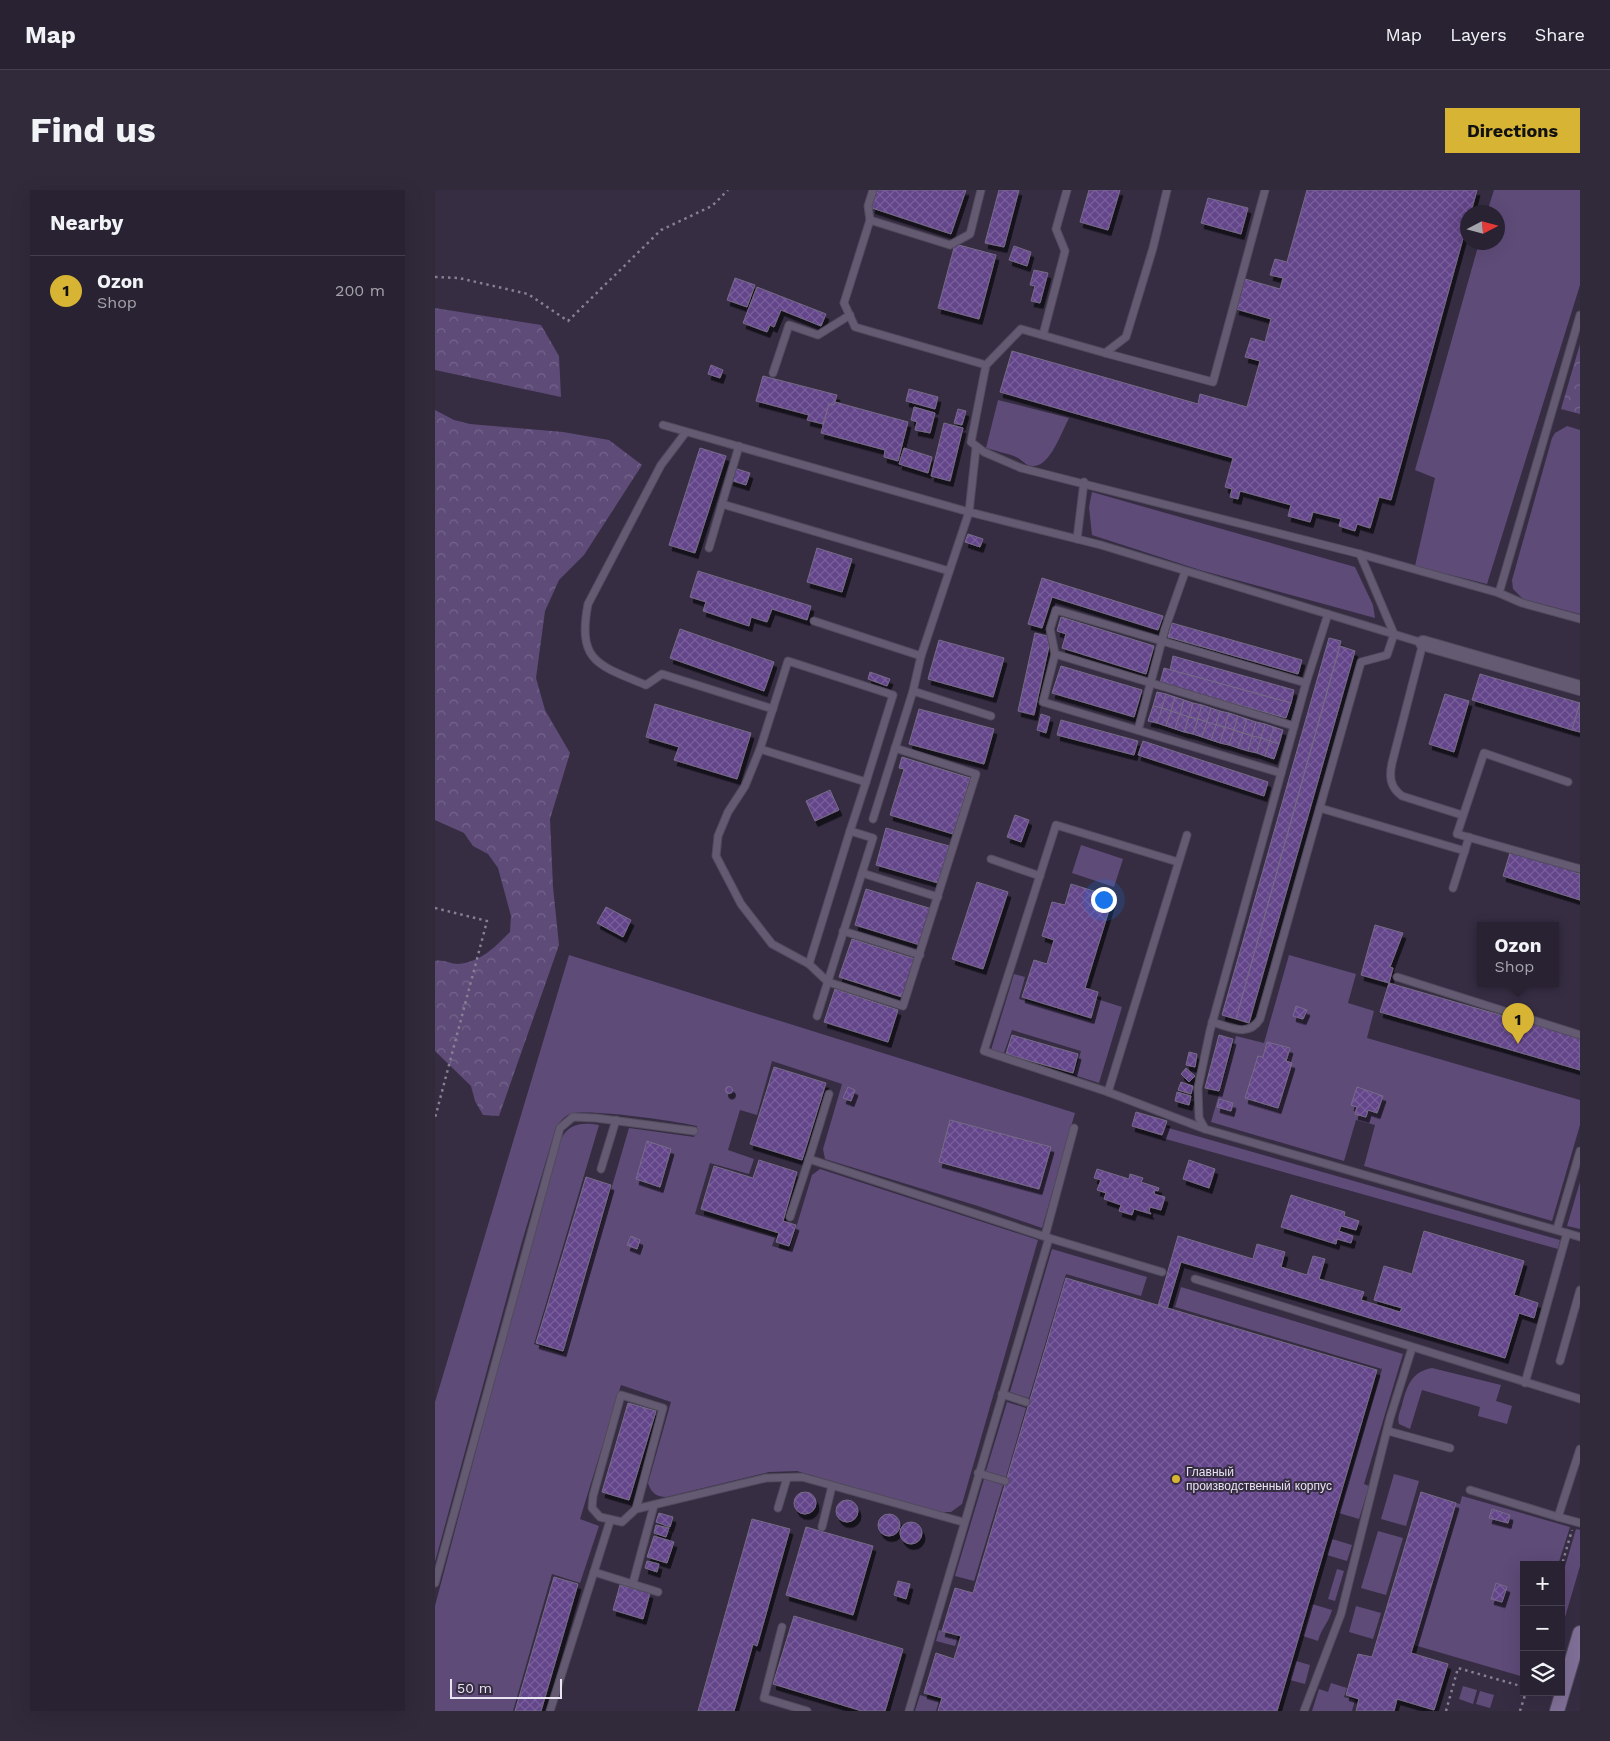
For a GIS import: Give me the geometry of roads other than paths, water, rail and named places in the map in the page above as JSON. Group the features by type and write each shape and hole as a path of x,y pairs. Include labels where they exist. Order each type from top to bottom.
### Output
{"main road":[{"path":"1557,1711 1580,1633"}],"street":[{"path":"1423,643 1580,688"}],"lane":[{"path":"873,190 869,206 870,220 844,303 855,327 986,365"},
{"path":"870,220 950,245 970,234 981,190"},
{"path":"1043,335 1065,251 1056,229 1067,190"},
{"path":"1105,353 1126,336 1153,248 1167,190"},
{"path":"1265,190 1213,382 1021,329 986,365 971,442 976,448 1021,468 1084,482 1360,554 1499,593 1521,603 1580,619"},
{"path":"773,373 789,325 818,336 850,315"},
{"path":"1499,593 1580,315"},
{"path":"663,425 969,512 1077,540 1423,643 1392,764 1391,783 1402,796 1463,815"},
{"path":"686,432 661,465 588,604 584,627 586,648 605,668 645,685 662,674 773,709"},
{"path":"709,548 739,446"},
{"path":"873,819 913,691 921,656 969,512 976,448"},
{"path":"1077,540 1084,482"},
{"path":"722,504 949,571"},
{"path":"1212,1022 1242,1030 1253,1028 1261,1019 1361,662 1387,655 1394,634 1360,554"},
{"path":"1138,730 1162,641 1185,572"},
{"path":"1281,773 1043,702 1055,654 1050,629 1056,610 1306,683"},
{"path":"1205,1129 1199,1118 1198,1088 1212,1022 1306,683 1328,614"},
{"path":"814,621 921,656"},
{"path":"1055,654 1294,726"},
{"path":"809,964 893,694 788,661 761,749 745,786 729,812 718,836 716,856 741,904 772,944 809,964 827,982 903,1006 976,774 895,748"},
{"path":"913,691 991,716"},
{"path":"761,749 866,782"},
{"path":"1568,782 1484,753 1457,834 1580,869"},
{"path":"1320,808 1465,851"},
{"path":"1178,862 1056,825 984,1051 1108,1092 1205,1129 1580,1237"},
{"path":"817,1016 873,838 851,831"},
{"path":"1108,1092 1187,835"},
{"path":"1453,888 1469,837"},
{"path":"991,859 1039,876"},
{"path":"862,873 938,897"},
{"path":"843,931 920,955"},
{"path":"1397,977 1580,1035"},
{"path":"790,1217 829,1094"},
{"path":"435,1583 560,1128 573,1117 616,1120 694,1131"},
{"path":"601,1169 616,1120"},
{"path":"909,1711 1047,1237 1074,1128"},
{"path":"1557,1229 1580,1151"},
{"path":"809,1159 1047,1237 1162,1272"},
{"path":"1525,1383 1567,1233"},
{"path":"1195,1279 1580,1399"},
{"path":"1560,1361 1580,1290"},
{"path":"1304,1711 1341,1614 1388,1431 1413,1348"},
{"path":"1002,1394 1026,1402"},
{"path":"636,1509 663,1408 621,1395 593,1496 592,1508 600,1517 610,1521 622,1522 636,1509 654,1504 766,1478 802,1478 963,1522"},
{"path":"1388,1431 1450,1448"},
{"path":"1558,1517 1580,1449"},
{"path":"978,1473 1005,1481"},
{"path":"778,1508 787,1478"},
{"path":"822,1527 832,1486"},
{"path":"1470,1490 1577,1522"},
{"path":"633,1583 654,1504"},
{"path":"550,1711 610,1521"},
{"path":"594,1572 658,1592"},
{"path":"782,1627 763,1698 807,1711"}],"place":[{"name":"Ozon","path":"1518,1044"},
{"name":"Главный производственный корпус","path":"1176,1479"}]}
